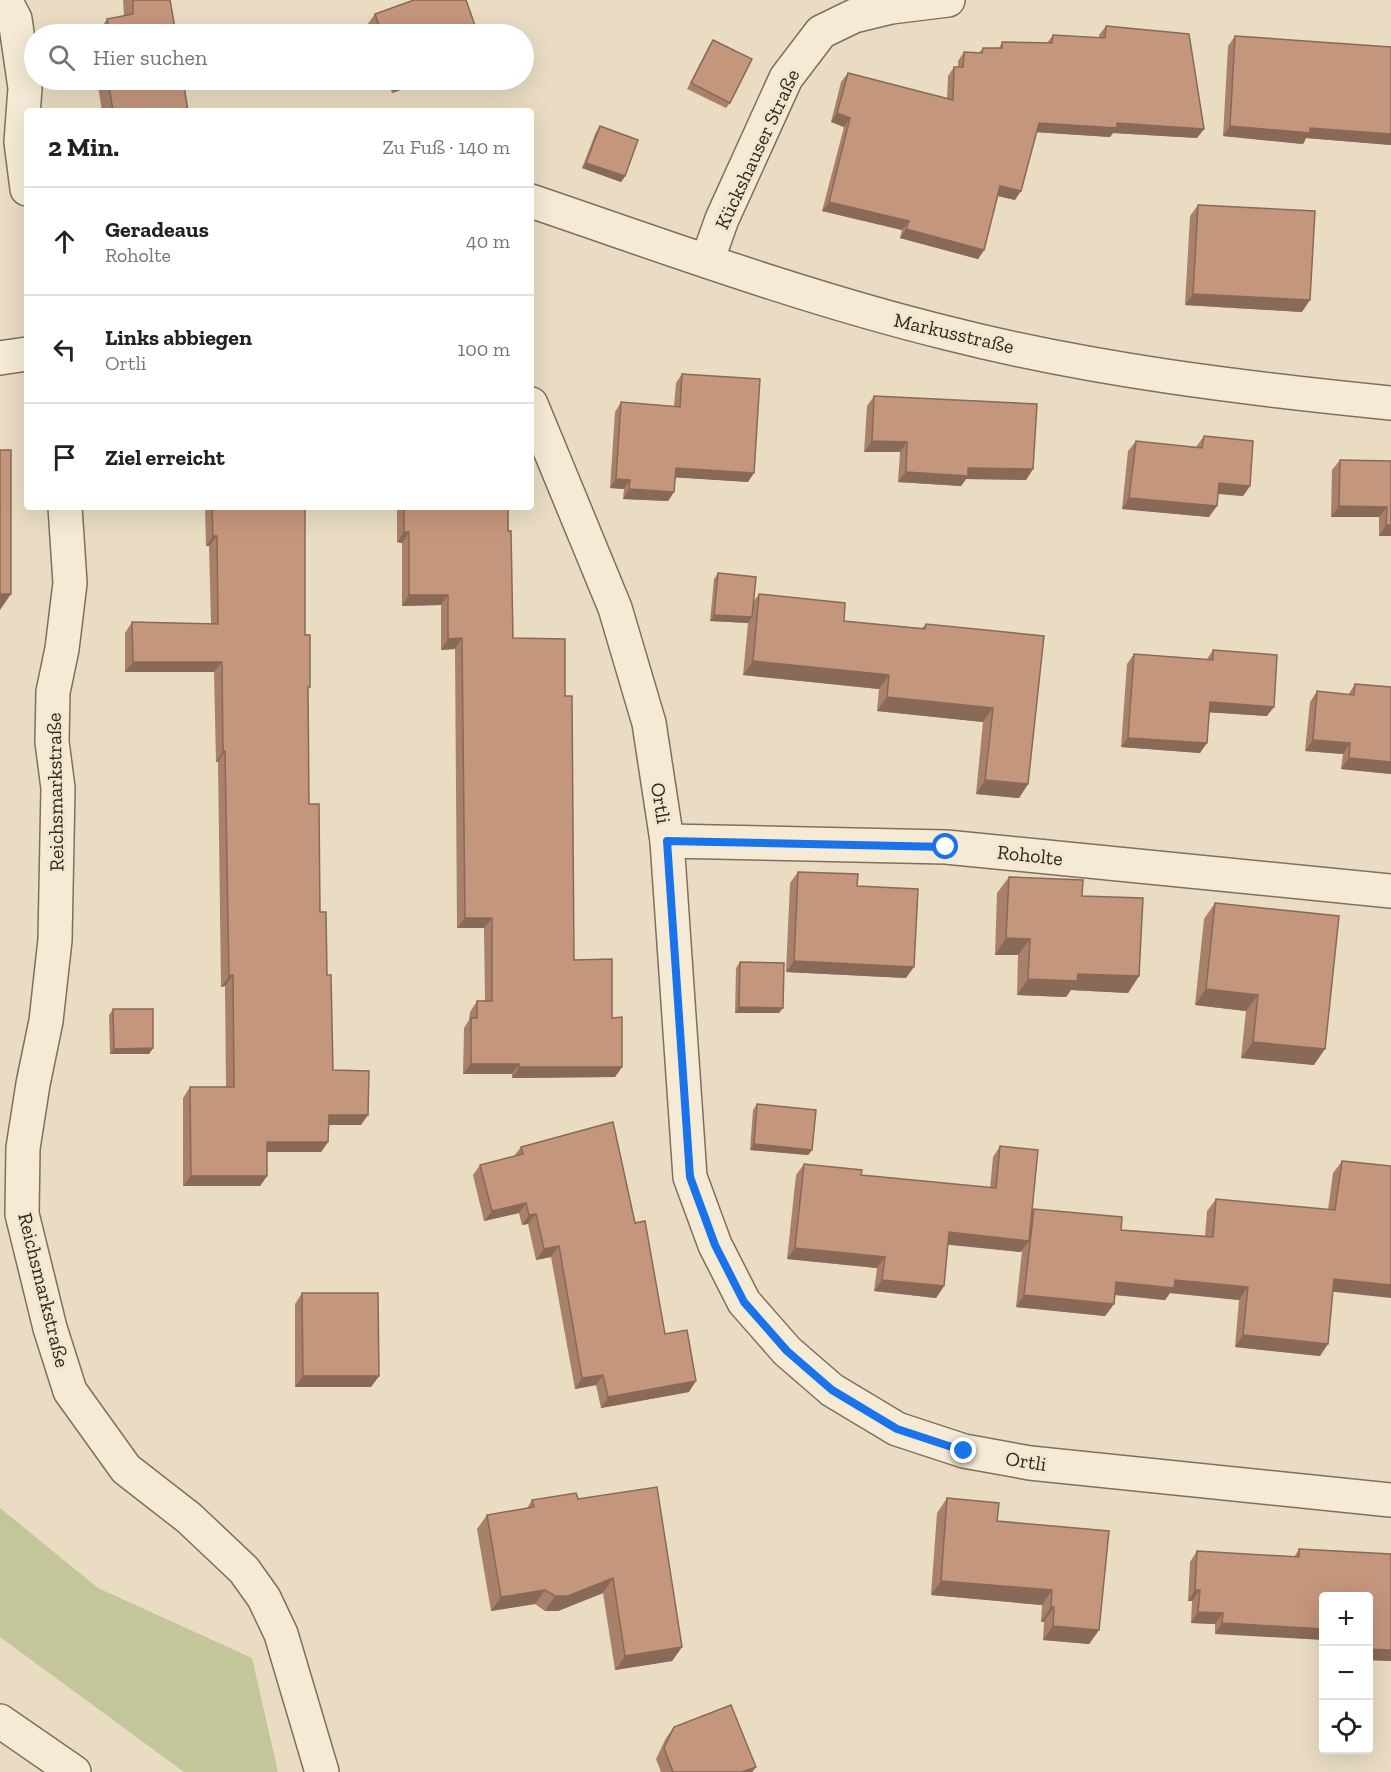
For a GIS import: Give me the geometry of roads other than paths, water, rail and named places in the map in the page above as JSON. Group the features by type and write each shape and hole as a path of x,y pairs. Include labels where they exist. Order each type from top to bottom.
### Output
{"street":[{"path":"5,0 15,19 24,81"},
{"name":"Kückshauser Straße","path":"707,261 722,219 786,78 820,32 854,16 891,7 948,0"},
{"path":"24,166 21,142 25,90"},
{"name":"Markusstraße","path":"534,202 800,293 948,334 1060,357 1259,390 1391,402"},
{"path":"0,358 24,354"},
{"name":"Ortli","path":"534,411 615,608 649,723 667,841 690,1177 715,1245 744,1302 787,1351 832,1390 897,1429 964,1451 1030,1463 1391,1500"},
{"name":"Reichsmarkstraße","path":"65,510 70,583 62,649 52,692 52,742 58,788 55,940 46,1021 23,1148 22,1214 50,1328 70,1391 126,1468 189,1518 244,1570 264,1598 281,1634 322,1772"},
{"name":"Roholte","path":"667,841 946,847 1391,891"},
{"path":"0,1721 74,1772"}]}
